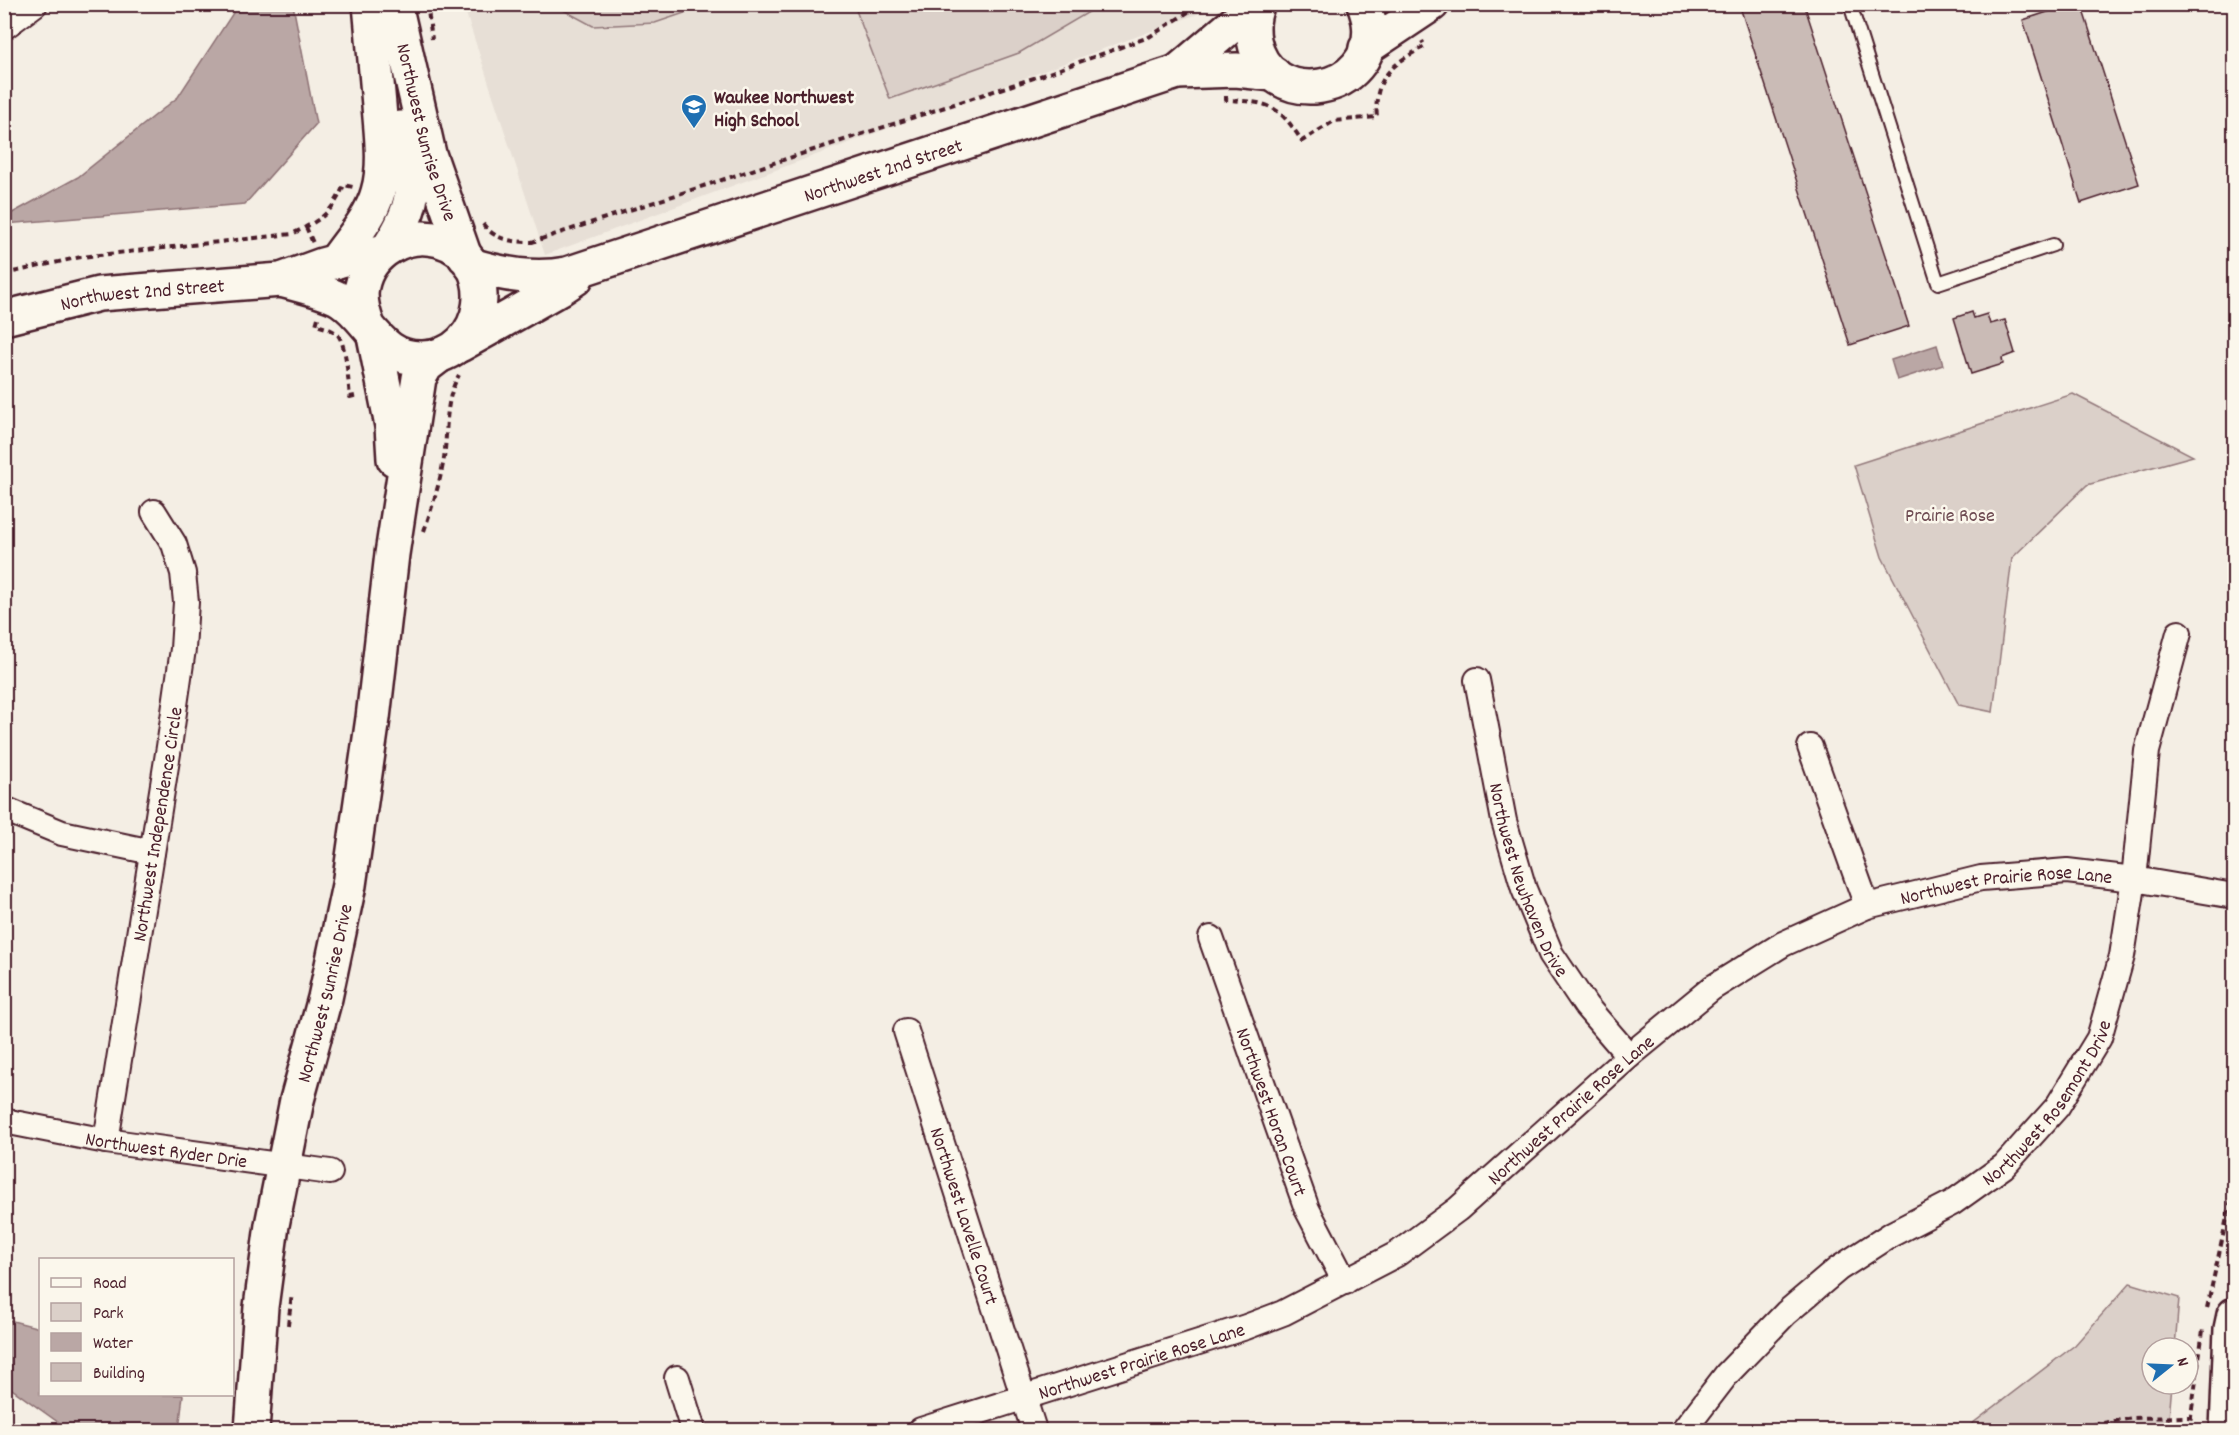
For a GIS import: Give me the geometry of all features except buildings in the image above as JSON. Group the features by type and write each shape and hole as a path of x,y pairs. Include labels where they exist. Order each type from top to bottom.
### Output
{"street":[{"path":"4,27 35,4"},
{"path":"335,262 360,228 369,211 378,193 381,175 382,143 370,4"},
{"name":"Northwest Sunrise Drive","path":"383,4 397,111 412,183 412,200 408,215 386,249"},
{"name":"Northwest Sunrise Drive","path":"395,4 429,154 468,261"},
{"name":"Northwest 2nd Street","path":"1177,72 1258,4"},
{"name":"Northwest 2nd Street","path":"1258,4 1252,30 1256,49 1265,66 1279,79 1296,87 1315,88 1334,84 1350,74 1362,59 1366,48 1369,23 1364,4"},
{"name":"Northwest 2nd Street","path":"1366,48 1432,4"},
{"name":"Northwest 2nd Street","path":"468,261 495,273 544,278 590,268 1177,72 1236,70 1274,74"},
{"path":"419,238 440,240 457,250 468,261 479,283 481,303 476,322 466,339 445,353 422,358 406,357 390,350 371,331 361,307 362,286 369,267 386,249 399,242 419,238"},
{"name":"Northwest 2nd Street","path":"4,318 99,294 281,280 335,262 386,249"},
{"name":"Northwest 2nd Street","path":"445,353 561,288 590,268"},
{"name":"Northwest 2nd Street","path":"281,280 339,299 353,310 371,331"},
{"name":"Northwest Sunrise Drive","path":"371,331 392,426 395,475 392,554"},
{"name":"Northwest Sunrise Drive","path":"252,1431 261,1307 272,1225 297,1100 325,998 349,885 373,718 392,554 419,378 426,366 445,353"},
{"name":"Northwest Independence Circle","path":"106,1141 183,649 186,602 183,573 174,544 154,512"},
{"name":"Northwest Rosemont Drive","path":"1684,1431 1727,1374 1786,1313 1838,1269 1892,1234 1952,1203 2004,1166 2057,1107 2099,1038 2122,956 2134,879 2147,751 2179,633"},
{"name":"Northwest Newhaven Drive","path":"1477,681 1504,821 1524,889 1551,954 1586,1006 1629,1056"},
{"path":"1810,747 1867,906"},
{"path":"4,809 62,833 152,852"},
{"name":"Northwest Prairie Rose Lane","path":"921,1431 1246,1327 1283,1312 1397,1254 1458,1209 1629,1056 1712,988 1783,944 1867,906 1981,878 2067,870 2235,896"},
{"name":"Northwest Horan Court","path":"1211,938 1307,1209 1345,1282"},
{"name":"Northwest Lavelle Court","path":"906,1031 1034,1431"},
{"name":"Northwest Ryder Drie","path":"4,1121 106,1141 330,1172"},
{"path":"2227,1431 2231,1329 2235,1315"},
{"path":"677,1378 693,1431"}],"lane":[{"path":"1850,4 1938,283 2053,245"}],"path":[{"path":"480,221 491,234 514,242 532,242 1149,38 1201,4"},
{"path":"1226,100 1255,101 1275,107 1290,122 1302,141 1334,122 1377,117 1375,100 1383,77 1400,60 1425,45"},
{"path":"4,274 81,256 292,234 319,220 336,204 344,185"},
{"path":"316,325 332,330 339,336 344,353 350,397"},
{"path":"2062,1431 2133,1418 2189,1417"}],"shaded area":[{"name":"Waukee Northwest High School","path":"463,4 1222,5 545,255"}],"green space":[{"path":"554,5 708,5 655,23 593,26"},
{"path":"854,5 1097,5 1094,9 1019,53 890,99"},
{"name":"Prairie Rose","path":"2073,394 2193,456 2087,485 2012,558 1993,712 1959,705 1882,557 1854,465"},
{"path":"2130,1283 2179,1298 2176,1336 2140,1336 2140,1396 2171,1396 2168,1430 1964,1430 2075,1345"}],"water":[{"path":"237,5 293,5 316,124 245,204 5,224 5,217 78,177 178,97"},
{"path":"1937,345 1943,365 1897,380 1891,360"},
{"path":"5,1319 39,1328 39,1396 183,1396 179,1430 69,1430 5,1384"}],"place":[{"name":"Waukee Northwest High School","path":"694,130"}]}
